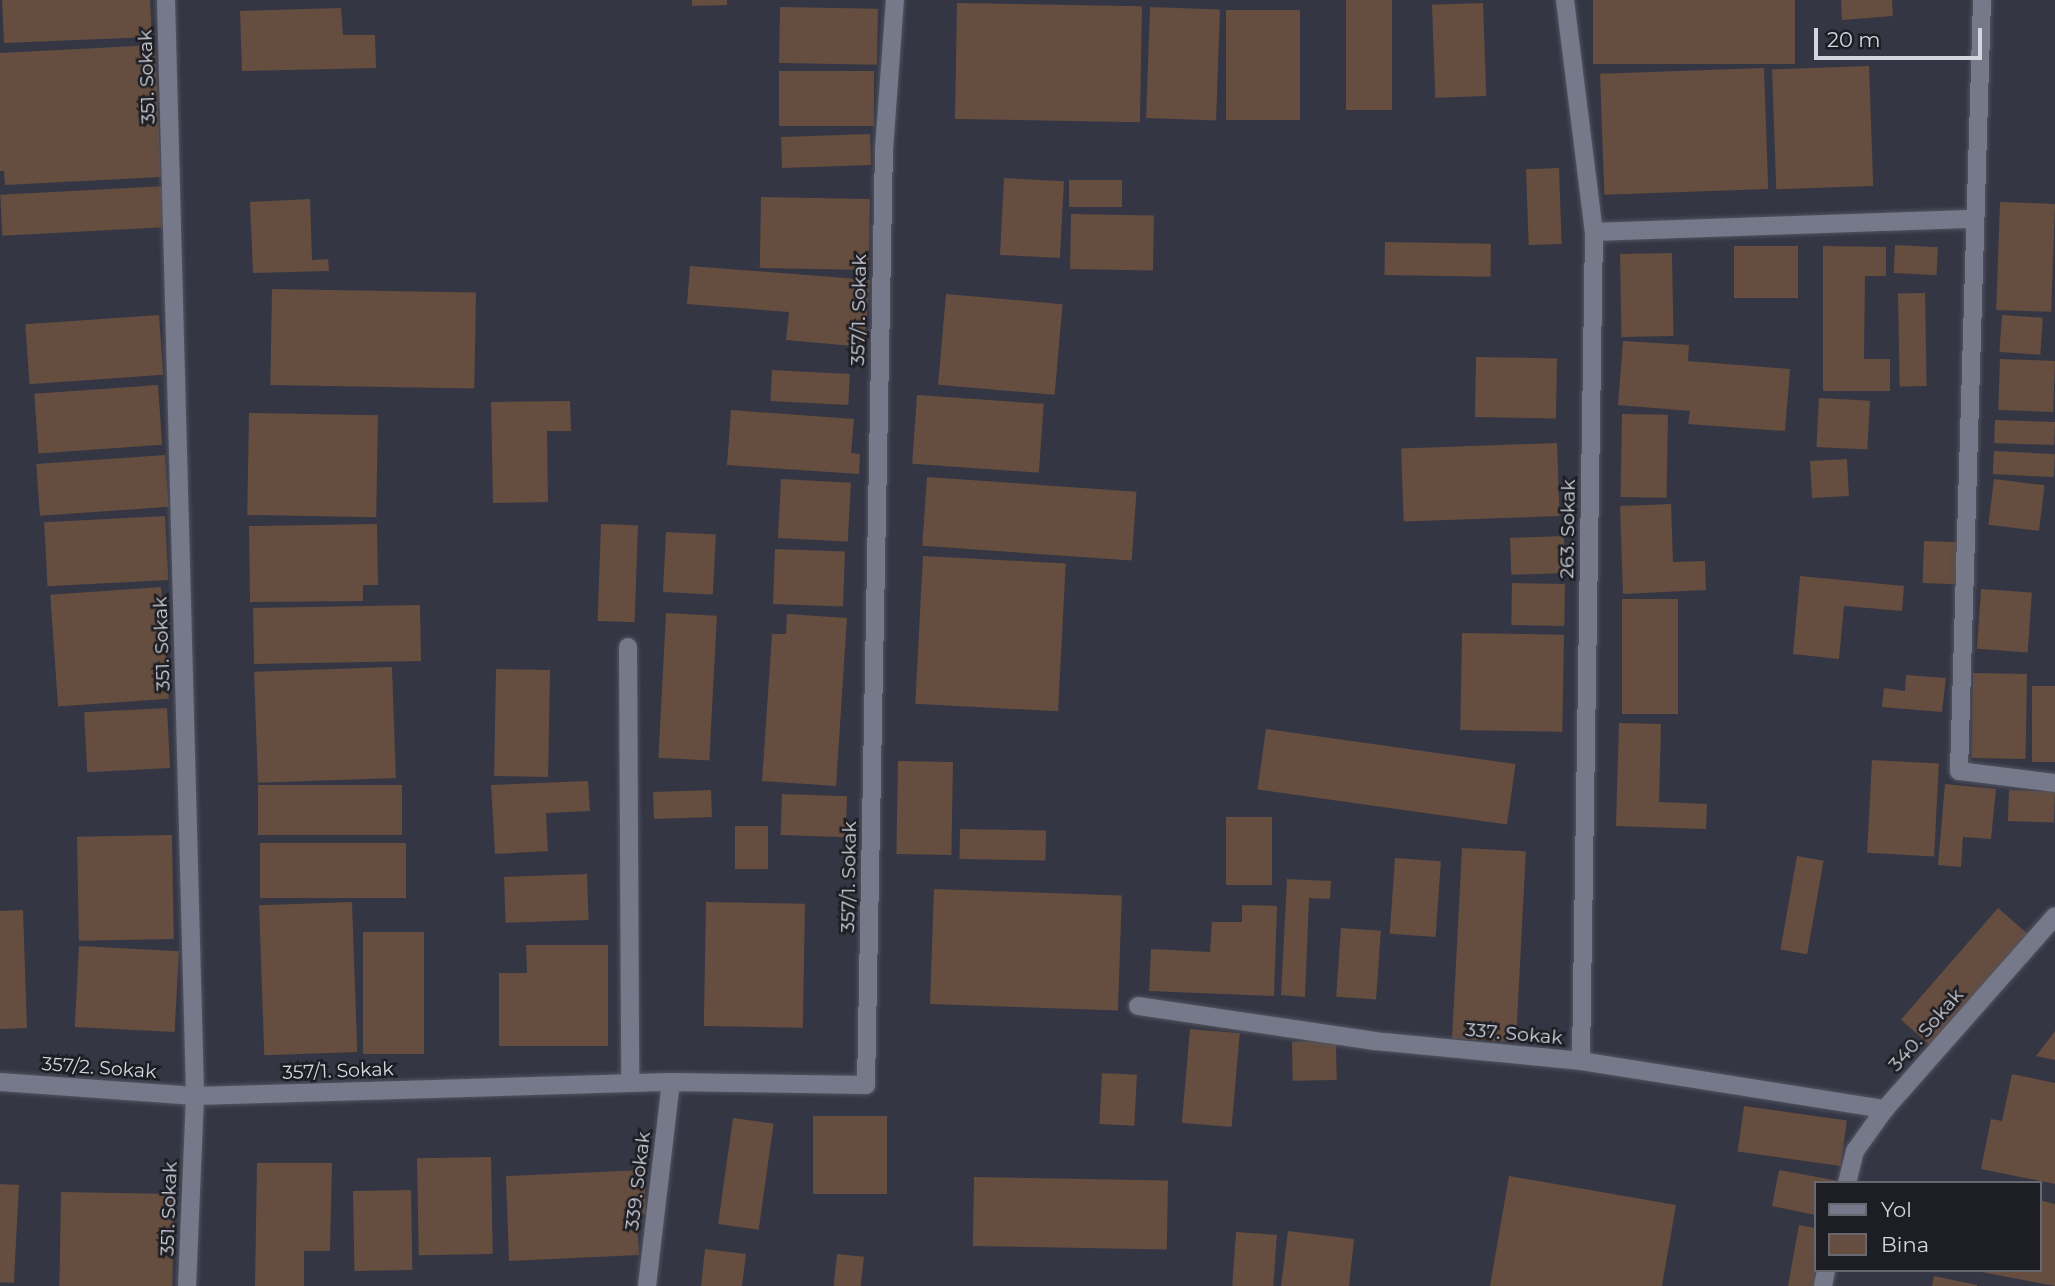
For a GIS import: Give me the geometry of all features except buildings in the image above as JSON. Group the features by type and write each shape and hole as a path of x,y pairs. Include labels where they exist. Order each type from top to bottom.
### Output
{"street":[{"name":"351. Sokak","path":"166,0 195,1096 187,1286"},
{"name":"357/1. Sokak","path":"195,1096 671,1082 866,1085 884,149 895,0"},
{"name":"263. Sokak","path":"1565,0 1594,232 1581,1061"},
{"path":"1982,0 1959,771 2055,783"},
{"path":"1594,232 1974,219"},
{"path":"628,647 630,1083"},
{"name":"340. Sokak","path":"1848,1181 1855,1151 1885,1109 2055,916"},
{"name":"337. Sokak","path":"1139,1006 1374,1041 1581,1061 1885,1109"},
{"name":"357/2. Sokak","path":"0,1082 195,1096"},
{"name":"339. Sokak","path":"647,1286 671,1082"}]}
